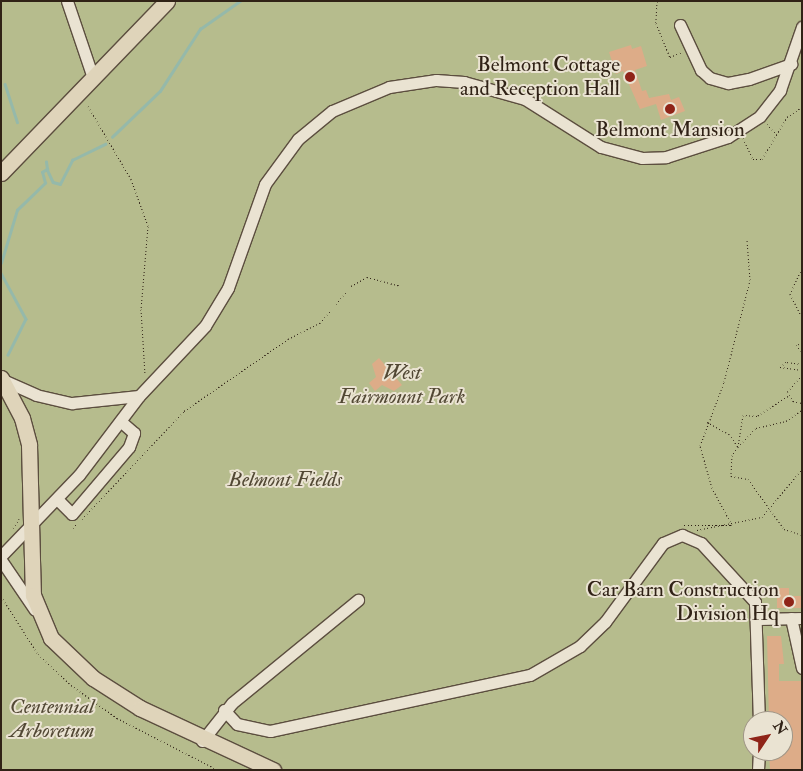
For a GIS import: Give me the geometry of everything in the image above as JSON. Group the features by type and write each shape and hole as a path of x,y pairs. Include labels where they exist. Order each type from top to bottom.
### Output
{"main road":[{"path":"1,172 167,1"},
{"path":"2,379 29,445 31,580 40,618 58,646 93,678 202,740 273,770"}],"street":[{"path":"67,1 92,78"},
{"path":"680,25 701,70 728,83 791,64"},
{"path":"40,618 1,558 31,524 57,499 139,396 195,339 222,300 252,212 280,160 319,120 358,97 418,81 482,85 525,99 601,147 642,158 691,150 740,131 760,116 777,96 791,64 802,27"},
{"path":"2,379 36,395 72,403 139,396"},
{"path":"57,499 72,514 129,448 134,434 120,421"},
{"path":"224,710 237,724 270,730 530,675 580,646 605,622 663,543 683,529 701,543 755,602 759,619 759,711"},
{"path":"202,740 224,710 358,600"},
{"path":"759,619 796,618 802,668"}],"path":[{"path":"657,1 656,23 670,57 690,49"},
{"path":"88,106 131,179 148,226 141,310 148,388"},
{"path":"740,131 753,160 762,159 772,149 776,134 791,113 802,107"},
{"path":"760,116 776,134"},
{"path":"802,187 802,195"},
{"path":"732,525 702,459 706,422 724,382 750,280 746,240"},
{"path":"802,268 790,294 802,318"},
{"path":"351,286 367,276 401,286"},
{"path":"336,304 346,292"},
{"path":"72,528 181,415 288,339 320,323 332,310"},
{"path":"802,343 796,345 802,352"},
{"path":"802,364 786,362 780,367 802,370"},
{"path":"788,396 788,388 802,375"},
{"path":"738,447 743,415 757,416 788,396"},
{"path":"788,396 802,403"},
{"path":"802,410 786,421 756,428 732,455 731,476 748,479 772,509 784,529 802,534"},
{"path":"706,422 729,434 738,447"},
{"path":"683,529 732,525 756,520 772,509 802,469"},
{"path":"10,532 22,511"},
{"path":"683,529 732,525"}],"green space":[{"name":"West Fairmount Park","path":"1,1 802,1 802,770 1,770"}],"building":[{"name":"Belmont Cottage and Reception Hall","path":"631,45 632,49 641,46 647,66 635,70 642,91 646,90 649,98 669,94 671,100 679,97 685,111 661,120 656,104 640,109 623,71 616,74 609,52"},
{"path":"379,358 402,385 394,391 382,385 375,391 369,383 376,377 372,364"},
{"name":"Car Barn Construction Division Hq","path":"777,588 789,588 789,596 802,596 802,608 777,608"},
{"path":"767,636 781,636 784,664 779,664 779,681 802,681 802,770 770,770 770,761 793,761 793,711 769,711"}],"waterway":[{"path":"112,137 160,91 200,29 240,1"},
{"path":"5,84 17,122"},
{"path":"47,169 53,182 60,184 72,160 105,144"},
{"path":"1,263 17,210 45,183 42,172 47,169 46,162"},
{"path":"1,273 26,319 8,355"}],"place":[{"name":"Belmont Cottage and Reception Hall","path":"630,77"},
{"name":"Belmont Mansion","path":"670,109"},
{"name":"Car Barn Construction Division Hq","path":"789,602"}],"park label":[{"name":"Belmont Fields","path":"285,480"},
{"name":"Centennial Arboretum","path":"52,719"}]}
